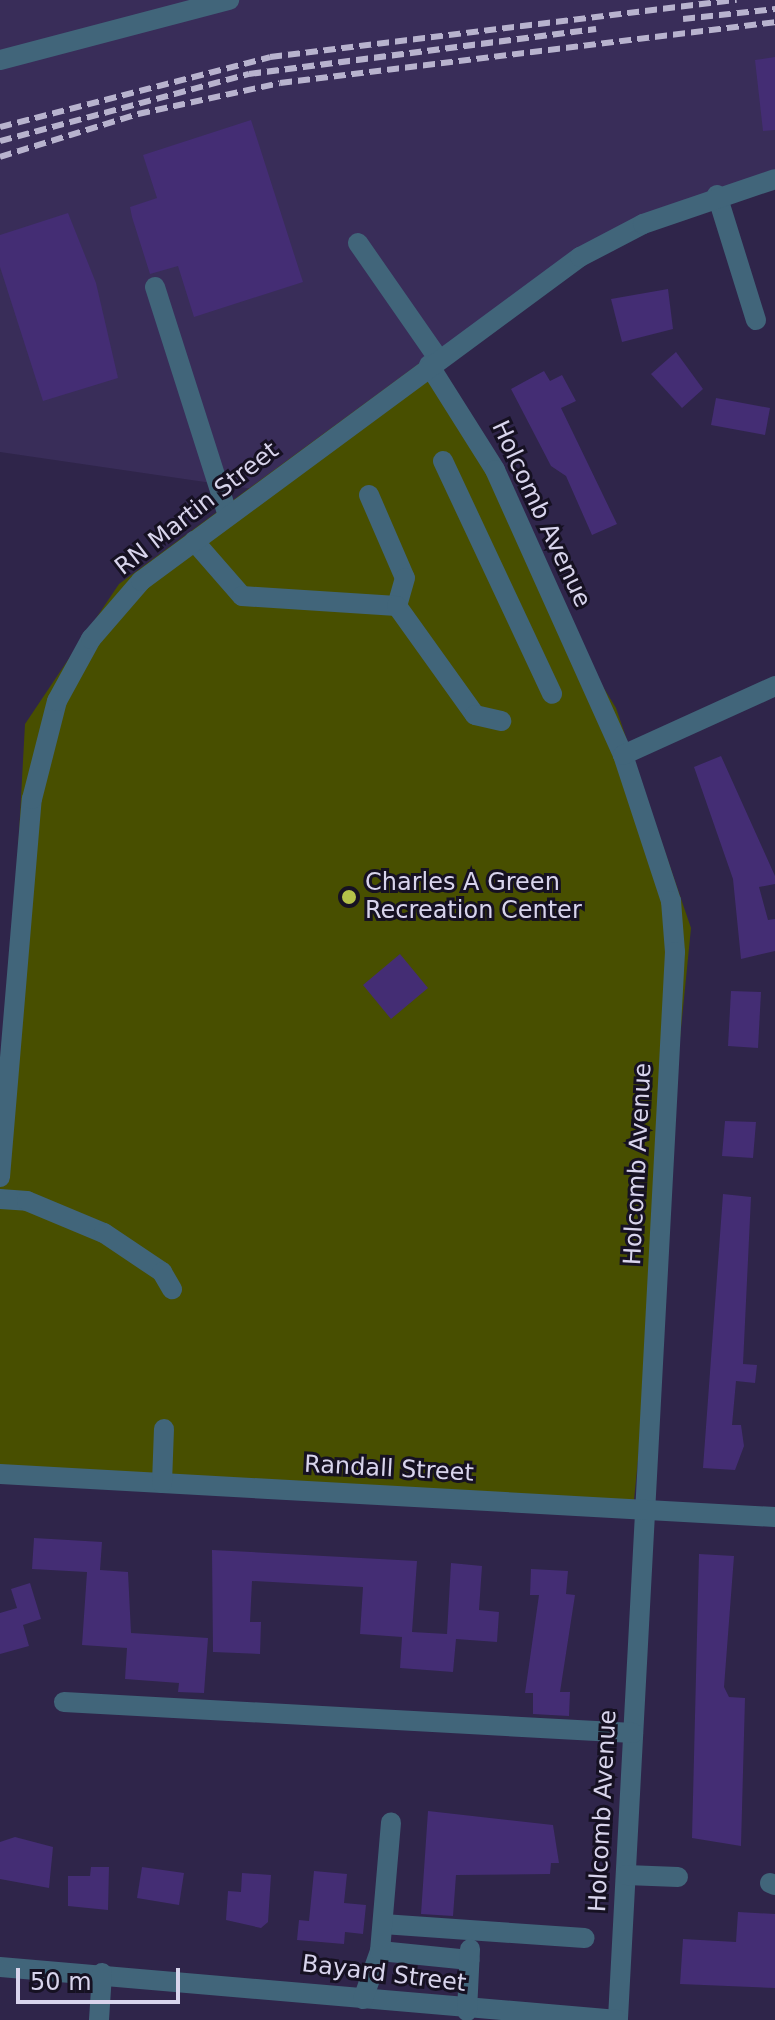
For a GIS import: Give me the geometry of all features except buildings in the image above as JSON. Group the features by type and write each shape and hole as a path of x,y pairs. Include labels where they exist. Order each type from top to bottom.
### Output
{"street":[{"path":"0,60 229,0"},
{"name":"RN Martin Street","path":"0,1177 40,752 57,701 91,639 141,581 433,362 580,257 717,195 775,179"},
{"path":"717,195 756,320"},
{"name":"Holcomb Avenue","path":"358,243 433,362 495,470 623,755 661,854 675,952 618,2020"},
{"path":"155,287 228,516"},
{"path":"443,461 552,694"},
{"path":"369,495 405,578 397,606"},
{"path":"194,541 242,596 397,606"},
{"path":"397,606 475,715 501,721"},
{"path":"623,755 775,686"},
{"path":"0,1199 27,1201 104,1233 162,1272 172,1289"},
{"path":"162,1483 164,1429"},
{"name":"Randall Street","path":"0,1474 775,1517"},
{"path":"64,1702 633,1733"},
{"path":"363,1999 380,1951 391,1822"},
{"path":"626,1875 678,1877"},
{"path":"383,1924 471,1933 585,1938"},
{"path":"467,2011 471,1933"},
{"path":"380,1951 470,1960"},
{"name":"Bayard Street","path":"0,1967 102,1973 363,1999 431,2014 467,2011 618,2020"},
{"path":"99,2020 102,1973"}],"shaded area":[{"path":"0,0 775,0 775,187 624,234 253,489 0,452"}],"green space":[{"name":"Charles A Green Recreation Center","path":"432,354 535,576 616,708 691,928 634,1500 0,1470 0,1183 25,724 119,584"}],"railway":[{"path":"0,127 270,57 737,0"},
{"path":"683,19 775,9"},
{"path":"0,157 138,114 280,83 775,22"},
{"path":"0,141 249,74 596,29"}],"place":[{"name":"Charles A Green Recreation Center","path":"349,897"}]}
